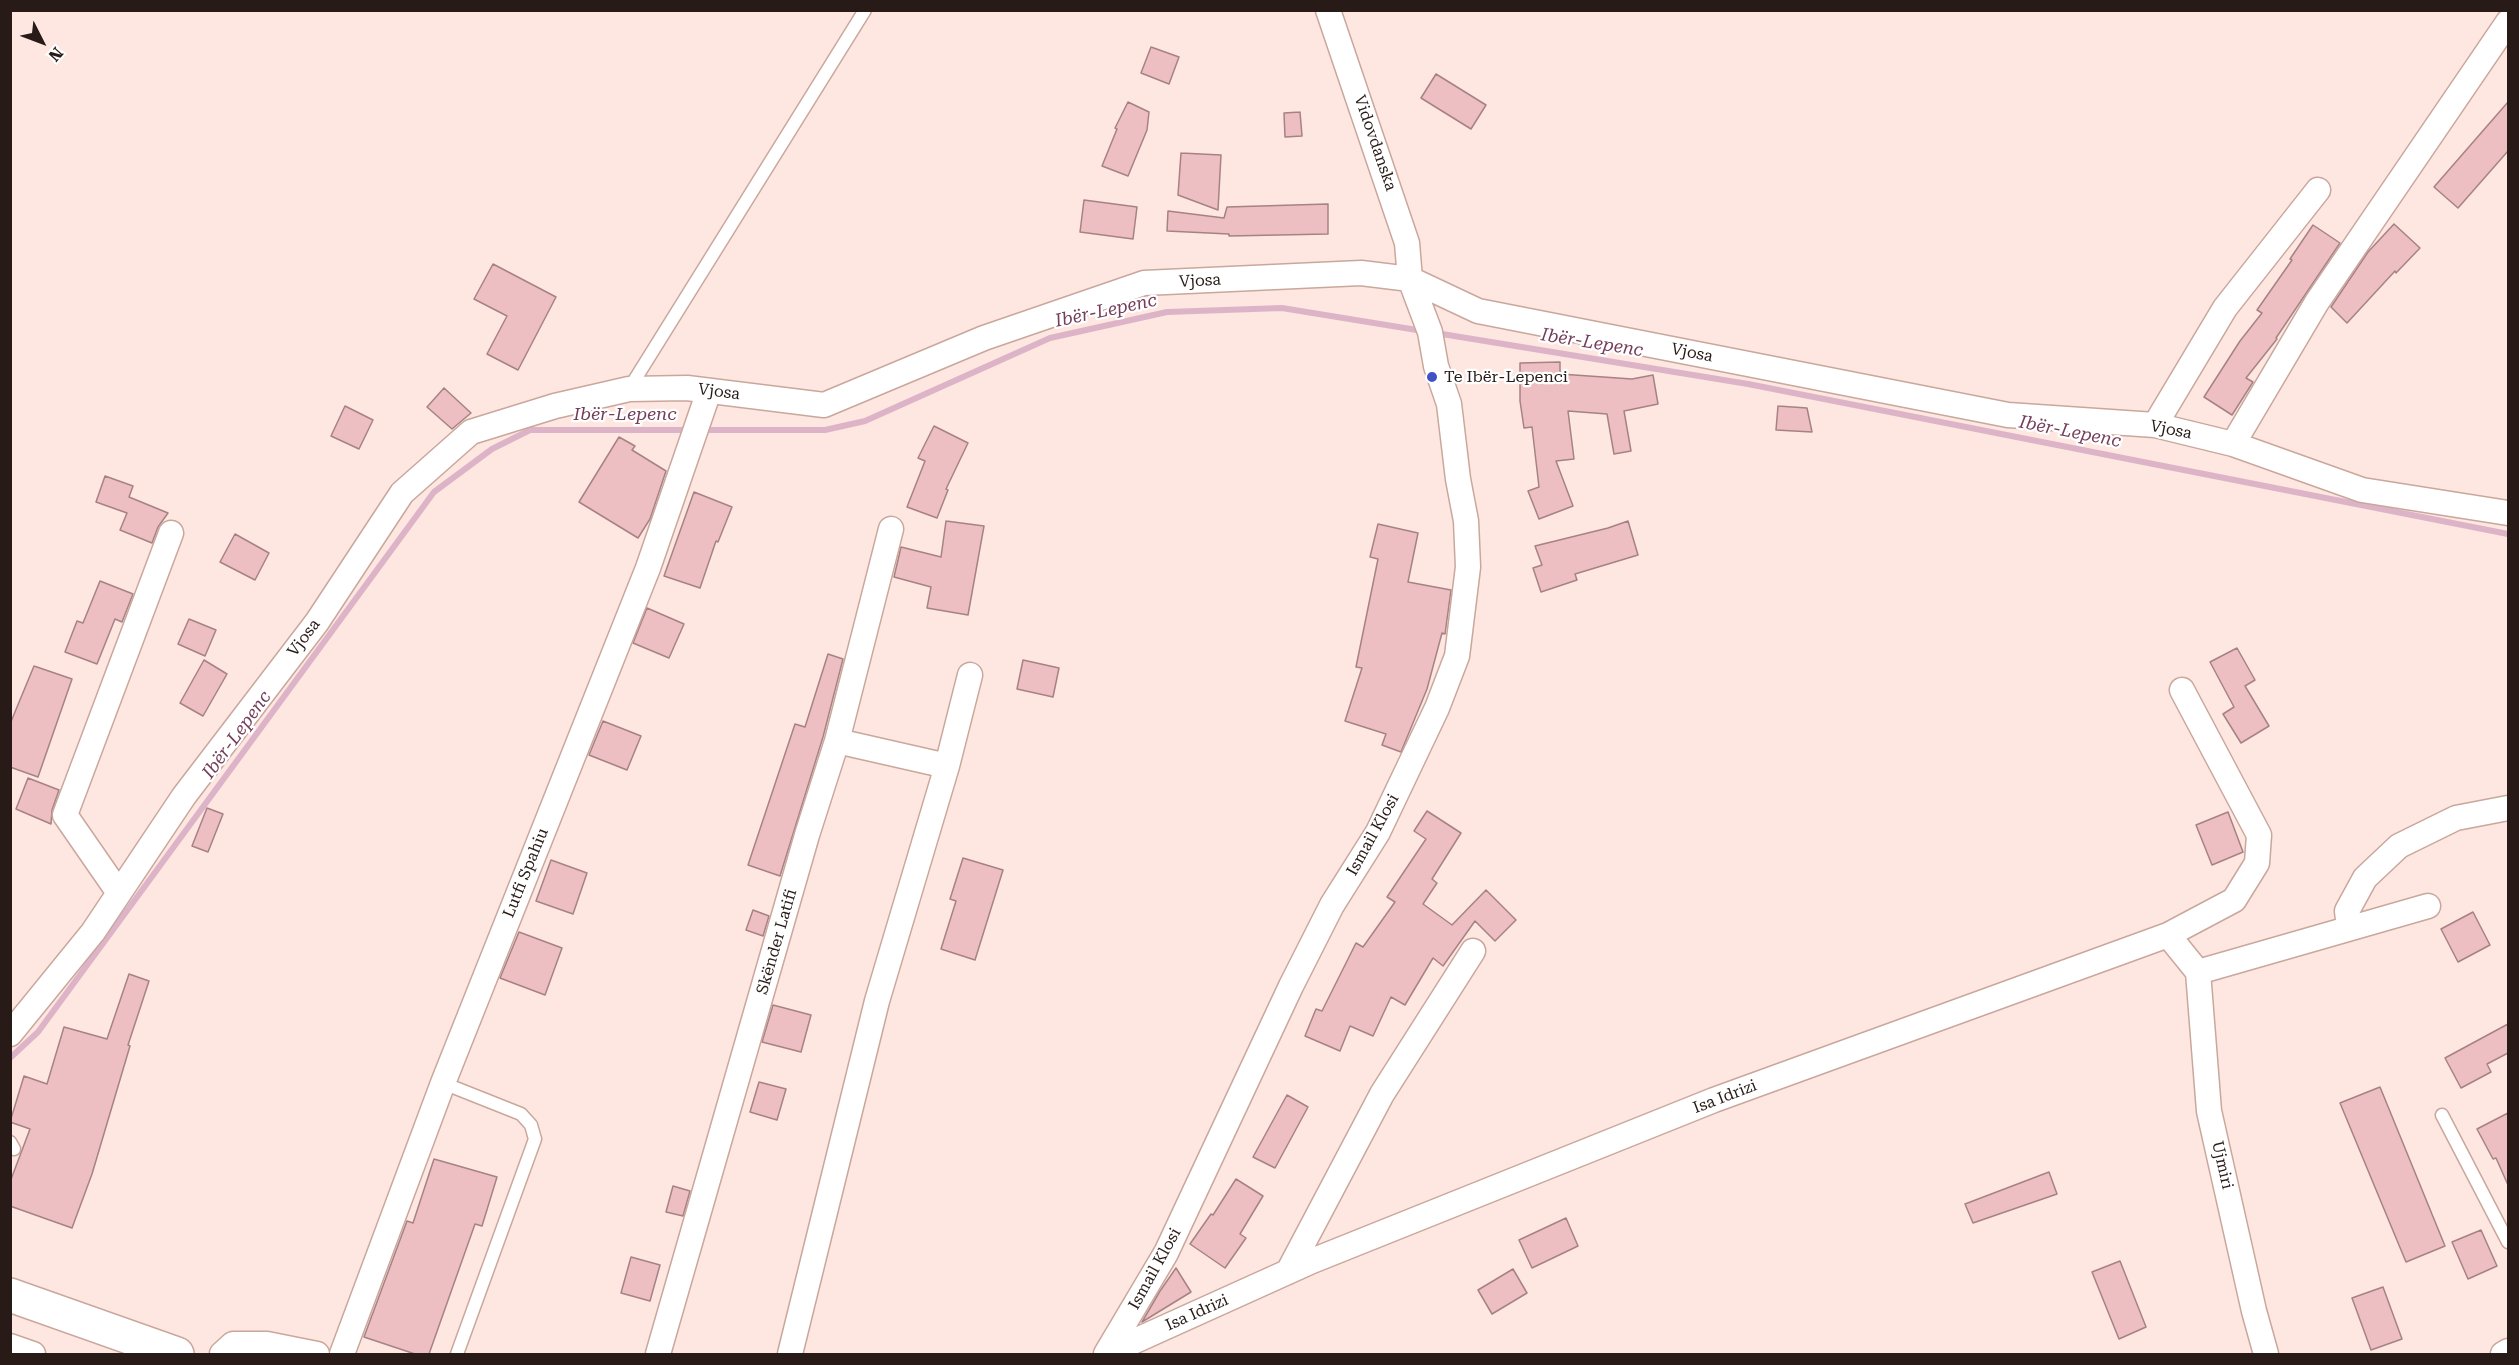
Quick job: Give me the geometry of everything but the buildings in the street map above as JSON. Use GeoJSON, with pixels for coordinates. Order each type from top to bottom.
{"type":"FeatureCollection","features":[{"type":"Feature","properties":{"kind":"main road"},"geometry":{"type":"LineString","coordinates":[[10,1295],[177,1354]]}},
{"type":"Feature","properties":{"kind":"street","name":"Vidovdanska"},"geometry":{"type":"LineString","coordinates":[[1328,10],[1404,231],[1410,279]]}},
{"type":"Feature","properties":{"kind":"street"},"geometry":{"type":"LineString","coordinates":[[2233,444],[2317,302],[2508,22]]}},
{"type":"Feature","properties":{"kind":"street"},"geometry":{"type":"LineString","coordinates":[[2155,425],[2225,308],[2318,190]]}},
{"type":"Feature","properties":{"kind":"street","name":"Vjosa"},"geometry":{"type":"LineString","coordinates":[[10,1034],[93,933],[184,796],[317,622],[402,493],[471,432],[555,406],[629,389],[687,388],[824,405],[984,338],[1144,284],[1361,273],[1410,279],[1478,310],[1997,413],[2155,425],[2233,444],[2362,490],[2508,513]]}},
{"type":"Feature","properties":{"kind":"street","name":"Ismail Klosi"},"geometry":{"type":"LineString","coordinates":[[1106,1354],[1166,1253],[1296,976],[1332,905],[1378,832],[1437,708],[1457,656],[1468,567],[1466,521],[1458,479],[1449,404],[1436,366],[1430,332],[1410,279]]}},
{"type":"Feature","properties":{"kind":"street","name":"Lutfi Spahiu"},"geometry":{"type":"LineString","coordinates":[[342,1354],[443,1083],[648,568],[709,391]]}},
{"type":"Feature","properties":{"kind":"street","name":"Skënder Latifi"},"geometry":{"type":"LineString","coordinates":[[658,1354],[807,835],[837,741],[891,529]]}},
{"type":"Feature","properties":{"kind":"street"},"geometry":{"type":"LineString","coordinates":[[119,893],[65,815],[171,533]]}},
{"type":"Feature","properties":{"kind":"street"},"geometry":{"type":"LineString","coordinates":[[790,1354],[877,1001],[947,766],[970,675]]}},
{"type":"Feature","properties":{"kind":"street"},"geometry":{"type":"LineString","coordinates":[[2182,690],[2259,835],[2257,863],[2234,900],[2168,934],[2198,972],[2428,906]]}},
{"type":"Feature","properties":{"kind":"street"},"geometry":{"type":"LineString","coordinates":[[837,741],[947,766]]}},
{"type":"Feature","properties":{"kind":"street"},"geometry":{"type":"LineString","coordinates":[[2349,928],[2347,911],[2365,878],[2399,846],[2456,818],[2508,808]]}},
{"type":"Feature","properties":{"kind":"street","name":"Isa Idrizi"},"geometry":{"type":"LineString","coordinates":[[1106,1354],[1288,1272],[1714,1100],[2168,934]]}},
{"type":"Feature","properties":{"kind":"street"},"geometry":{"type":"LineString","coordinates":[[1288,1272],[1382,1094],[1473,951]]}},
{"type":"Feature","properties":{"kind":"street","name":"Ujmiri"},"geometry":{"type":"LineString","coordinates":[[2198,972],[2209,1111],[2266,1354]]}},
{"type":"Feature","properties":{"kind":"street"},"geometry":{"type":"LineString","coordinates":[[222,1354],[233,1344],[267,1344],[317,1354]]}},
{"type":"Feature","properties":{"kind":"street"},"geometry":{"type":"LineString","coordinates":[[10,1346],[33,1354]]}},
{"type":"Feature","properties":{"kind":"street"},"geometry":{"type":"LineString","coordinates":[[2503,1354],[2508,1351]]}},
{"type":"Feature","properties":{"kind":"lane"},"geometry":{"type":"LineString","coordinates":[[629,389],[866,10]]}},
{"type":"Feature","properties":{"kind":"lane"},"geometry":{"type":"LineString","coordinates":[[443,1083],[521,1114],[531,1125],[535,1139],[456,1354]]}},
{"type":"Feature","properties":{"kind":"lane"},"geometry":{"type":"LineString","coordinates":[[2442,1115],[2508,1242]]}},
{"type":"Feature","properties":{"kind":"waterway","name":"Ibër-Lepenc"},"geometry":{"type":"LineString","coordinates":[[700,430],[825,430],[865,421],[1050,338],[1167,312],[1282,308],[1423,331]]}},
{"type":"Feature","properties":{"kind":"waterway","name":"Ibër-Lepenc"},"geometry":{"type":"LineString","coordinates":[[1436,333],[1748,384],[2508,534]]}},
{"type":"Feature","properties":{"kind":"waterway","name":"Ibër-Lepenc"},"geometry":{"type":"LineString","coordinates":[[10,1058],[38,1032],[434,492],[492,449],[530,430],[690,430]]}},
{"type":"Feature","properties":{"kind":"place","name":"Te Ibër-Lepenci"},"geometry":{"type":"Point","coordinates":[1432,377]}}]}
